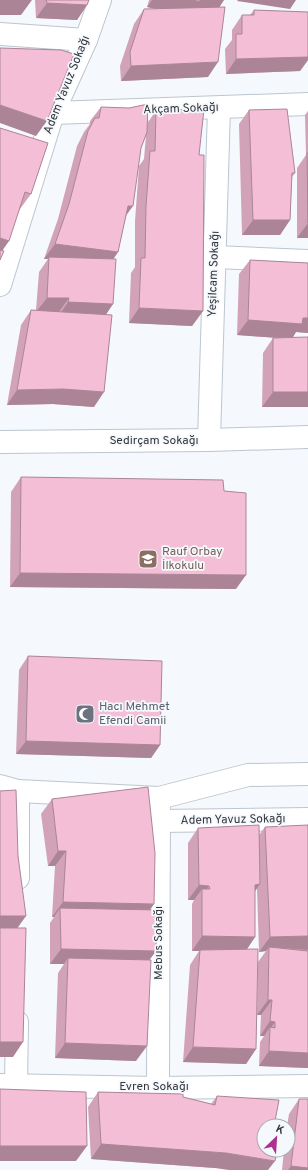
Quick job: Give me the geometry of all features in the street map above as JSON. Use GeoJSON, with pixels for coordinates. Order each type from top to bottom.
{"type":"FeatureCollection","features":[{"type":"Feature","properties":{"kind":"street","name":"Adem Yavuz Sokağı"},"geometry":{"type":"LineString","coordinates":[[0,285],[53,113],[86,40],[100,0]]}},
{"type":"Feature","properties":{"kind":"street"},"geometry":{"type":"LineString","coordinates":[[0,34],[86,40]]}},
{"type":"Feature","properties":{"kind":"street","name":"Akçam Sokağı"},"geometry":{"type":"LineString","coordinates":[[53,113],[308,104]]}},
{"type":"Feature","properties":{"kind":"street","name":"Yeşilcam Sokağı"},"geometry":{"type":"LineString","coordinates":[[210,440],[219,108]]}},
{"type":"Feature","properties":{"kind":"street"},"geometry":{"type":"LineString","coordinates":[[215,258],[308,261]]}},
{"type":"Feature","properties":{"kind":"street","name":"Sedirçam Sokağı"},"geometry":{"type":"LineString","coordinates":[[0,442],[210,440],[308,437]]}},
{"type":"Feature","properties":{"kind":"street"},"geometry":{"type":"LineString","coordinates":[[18,894],[9,788],[159,798],[248,775],[308,774]]}},
{"type":"Feature","properties":{"kind":"street","name":"Mebus Sokağı"},"geometry":{"type":"LineString","coordinates":[[158,1088],[159,798]]}},
{"type":"Feature","properties":{"kind":"street","name":"Adem Yavuz Sokağı"},"geometry":{"type":"LineString","coordinates":[[159,821],[308,819]]}},
{"type":"Feature","properties":{"kind":"street"},"geometry":{"type":"LineString","coordinates":[[8,1085],[17,1006]]}},
{"type":"Feature","properties":{"kind":"street","name":"Evren Sokağı"},"geometry":{"type":"LineString","coordinates":[[8,1085],[158,1088],[308,1086]]}},
{"type":"Feature","properties":{"kind":"building"},"geometry":{"type":"Polygon","coordinates":[[[46,0],[89,0],[87,5],[47,3],[46,0]]]}},
{"type":"Feature","properties":{"kind":"building"},"geometry":{"type":"Polygon","coordinates":[[[225,7],[218,62],[131,66],[130,52],[144,9],[225,7]]]}},
{"type":"Feature","properties":{"kind":"building"},"geometry":{"type":"Polygon","coordinates":[[[254,10],[308,12],[308,57],[236,59],[236,34],[242,34],[242,15],[254,15],[254,10]]]}},
{"type":"Feature","properties":{"kind":"building"},"geometry":{"type":"Polygon","coordinates":[[[0,48],[61,50],[74,54],[47,121],[0,105],[0,48]]]}},
{"type":"Feature","properties":{"kind":"building"},"geometry":{"type":"Polygon","coordinates":[[[148,104],[147,132],[141,148],[133,206],[128,206],[118,252],[55,244],[69,204],[88,131],[95,118],[99,118],[101,107],[129,108],[148,104]]]}},
{"type":"Feature","properties":{"kind":"building"},"geometry":{"type":"Polygon","coordinates":[[[204,109],[199,155],[204,155],[203,311],[139,308],[141,258],[145,258],[146,206],[150,151],[155,151],[156,110],[204,109]]]}},
{"type":"Feature","properties":{"kind":"building"},"geometry":{"type":"Polygon","coordinates":[[[287,109],[295,173],[292,173],[290,220],[253,220],[249,110],[287,109]]]}},
{"type":"Feature","properties":{"kind":"building"},"geometry":{"type":"Polygon","coordinates":[[[0,128],[48,143],[31,194],[25,192],[9,241],[0,238],[0,128]]]}},
{"type":"Feature","properties":{"kind":"building"},"geometry":{"type":"Polygon","coordinates":[[[307,153],[308,153],[308,223],[307,153]]]}},
{"type":"Feature","properties":{"kind":"building"},"geometry":{"type":"Polygon","coordinates":[[[0,250],[4,251],[0,260],[0,250]]]}},
{"type":"Feature","properties":{"kind":"building"},"geometry":{"type":"Polygon","coordinates":[[[49,257],[116,259],[113,304],[68,302],[69,298],[47,298],[49,257]]]}},
{"type":"Feature","properties":{"kind":"building"},"geometry":{"type":"Polygon","coordinates":[[[250,260],[308,263],[308,318],[303,318],[302,324],[248,320],[250,260]]]}},
{"type":"Feature","properties":{"kind":"building"},"geometry":{"type":"Polygon","coordinates":[[[31,310],[112,315],[104,392],[63,389],[17,390],[31,310]]]}},
{"type":"Feature","properties":{"kind":"building"},"geometry":{"type":"Polygon","coordinates":[[[308,337],[308,392],[273,392],[273,338],[308,337]]]}},
{"type":"Feature","properties":{"kind":"building"},"geometry":{"type":"Polygon","coordinates":[[[21,477],[223,480],[224,491],[246,493],[246,575],[20,573],[21,477]]]}},
{"type":"Feature","properties":{"kind":"building","name":"Hacı Mehmet Efendi Camii"},"geometry":{"type":"Polygon","coordinates":[[[28,656],[162,661],[160,745],[26,741],[28,656]]]}},
{"type":"Feature","properties":{"kind":"building"},"geometry":{"type":"Polygon","coordinates":[[[148,787],[155,853],[154,904],[63,902],[66,851],[58,851],[52,799],[148,787]]]}},
{"type":"Feature","properties":{"kind":"building"},"geometry":{"type":"Polygon","coordinates":[[[16,790],[18,856],[26,916],[0,916],[0,791],[16,790]]]}},
{"type":"Feature","properties":{"kind":"building"},"geometry":{"type":"Polygon","coordinates":[[[259,825],[260,884],[255,885],[255,937],[202,936],[202,889],[210,889],[209,886],[199,885],[198,828],[259,825]]]}},
{"type":"Feature","properties":{"kind":"building"},"geometry":{"type":"Polygon","coordinates":[[[308,825],[308,936],[270,937],[265,827],[308,825]]]}},
{"type":"Feature","properties":{"kind":"building"},"geometry":{"type":"Polygon","coordinates":[[[60,908],[157,910],[156,951],[61,949],[60,908]]]}},
{"type":"Feature","properties":{"kind":"building"},"geometry":{"type":"Polygon","coordinates":[[[0,928],[26,928],[23,1042],[0,1042],[0,928]]]}},
{"type":"Feature","properties":{"kind":"building"},"geometry":{"type":"Polygon","coordinates":[[[269,947],[308,951],[308,1053],[269,1051],[270,1027],[275,1028],[275,1022],[270,1021],[272,1000],[268,1000],[269,947]]]}},
{"type":"Feature","properties":{"kind":"building"},"geometry":{"type":"Polygon","coordinates":[[[258,949],[256,1049],[193,1047],[200,950],[258,949]]]}},
{"type":"Feature","properties":{"kind":"building"},"geometry":{"type":"Polygon","coordinates":[[[68,958],[151,960],[147,1046],[65,1043],[68,958]]]}},
{"type":"Feature","properties":{"kind":"building"},"geometry":{"type":"Polygon","coordinates":[[[0,1089],[86,1092],[87,1146],[0,1146],[0,1089]]]}},
{"type":"Feature","properties":{"kind":"building"},"geometry":{"type":"Polygon","coordinates":[[[98,1092],[183,1094],[183,1097],[215,1105],[217,1096],[279,1100],[276,1118],[256,1118],[256,1158],[226,1153],[101,1144],[98,1092]]]}},
{"type":"Feature","properties":{"kind":"building"},"geometry":{"type":"Polygon","coordinates":[[[299,1099],[308,1099],[308,1168],[291,1166],[292,1158],[296,1158],[296,1124],[299,1099]]]}},
{"type":"Feature","properties":{"kind":"building"},"geometry":{"type":"Polygon","coordinates":[[[257,1158],[276,1158],[275,1161],[257,1158]]]}},
{"type":"Feature","properties":{"kind":"place","name":"Rauf Orbay İlkokulu"},"geometry":{"type":"Point","coordinates":[148,559]}},
{"type":"Feature","properties":{"kind":"place","name":"Hacı Mehmet Efendi Camii"},"geometry":{"type":"Point","coordinates":[85,714]}}]}
